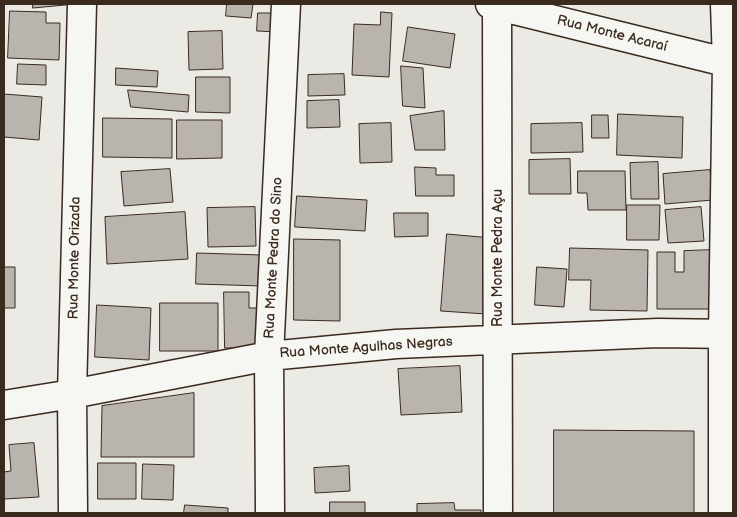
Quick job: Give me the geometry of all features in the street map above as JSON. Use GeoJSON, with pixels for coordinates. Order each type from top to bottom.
{"type":"FeatureCollection","features":[{"type":"Feature","properties":{"kind":"street","name":"Rua Monte Orizada"},"geometry":{"type":"LineString","coordinates":[[73,513],[72,394],[82,4]]}},
{"type":"Feature","properties":{"kind":"street","name":"Rua Monte Pedra do Sino"},"geometry":{"type":"LineString","coordinates":[[270,513],[268,356],[286,4]]}},
{"type":"Feature","properties":{"kind":"street","name":"Rua Monte Acaraí"},"geometry":{"type":"LineString","coordinates":[[494,4],[730,63]]}},
{"type":"Feature","properties":{"kind":"street","name":"Rua Monte Pedra Açu"},"geometry":{"type":"LineString","coordinates":[[494,4],[498,513]]}},
{"type":"Feature","properties":{"kind":"street"},"geometry":{"type":"LineString","coordinates":[[723,513],[728,334],[730,63],[725,4]]}},
{"type":"Feature","properties":{"kind":"street","name":"Rua Monte Agulhas Negras"},"geometry":{"type":"LineString","coordinates":[[4,404],[72,394],[268,356],[396,344],[498,339],[658,333],[728,334]]}},
{"type":"Feature","properties":{"kind":"building"},"geometry":{"type":"Polygon","coordinates":[[[33,4],[76,4],[33,8],[33,4]]]}},
{"type":"Feature","properties":{"kind":"building"},"geometry":{"type":"Polygon","coordinates":[[[227,4],[253,4],[251,18],[226,16],[227,4]]]}},
{"type":"Feature","properties":{"kind":"building"},"geometry":{"type":"Polygon","coordinates":[[[10,11],[46,12],[46,23],[60,23],[59,60],[8,58],[10,11]]]}},
{"type":"Feature","properties":{"kind":"building"},"geometry":{"type":"Polygon","coordinates":[[[381,12],[392,13],[389,77],[352,75],[354,24],[380,25],[381,12]]]}},
{"type":"Feature","properties":{"kind":"building"},"geometry":{"type":"Polygon","coordinates":[[[258,13],[279,13],[279,32],[257,31],[258,13]]]}},
{"type":"Feature","properties":{"kind":"building"},"geometry":{"type":"Polygon","coordinates":[[[408,27],[455,34],[450,68],[403,61],[408,27]]]}},
{"type":"Feature","properties":{"kind":"building"},"geometry":{"type":"Polygon","coordinates":[[[222,31],[223,69],[189,70],[188,32],[222,31]]]}},
{"type":"Feature","properties":{"kind":"building"},"geometry":{"type":"Polygon","coordinates":[[[18,64],[46,65],[46,85],[17,84],[18,64]]]}},
{"type":"Feature","properties":{"kind":"building"},"geometry":{"type":"Polygon","coordinates":[[[401,66],[423,68],[425,108],[403,106],[401,66]]]}},
{"type":"Feature","properties":{"kind":"building"},"geometry":{"type":"Polygon","coordinates":[[[116,68],[158,71],[157,87],[116,85],[116,68]]]}},
{"type":"Feature","properties":{"kind":"building"},"geometry":{"type":"Polygon","coordinates":[[[344,74],[345,95],[308,96],[308,75],[344,74]]]}},
{"type":"Feature","properties":{"kind":"building"},"geometry":{"type":"Polygon","coordinates":[[[196,77],[230,77],[230,113],[196,112],[196,77]]]}},
{"type":"Feature","properties":{"kind":"building"},"geometry":{"type":"Polygon","coordinates":[[[128,90],[189,95],[188,112],[131,107],[128,90]]]}},
{"type":"Feature","properties":{"kind":"building"},"geometry":{"type":"Polygon","coordinates":[[[4,94],[42,97],[39,140],[4,137],[4,94]]]}},
{"type":"Feature","properties":{"kind":"building"},"geometry":{"type":"Polygon","coordinates":[[[339,100],[340,127],[307,128],[307,101],[339,100]]]}},
{"type":"Feature","properties":{"kind":"building"},"geometry":{"type":"Polygon","coordinates":[[[444,111],[445,150],[415,150],[410,116],[444,111]]]}},
{"type":"Feature","properties":{"kind":"building"},"geometry":{"type":"Polygon","coordinates":[[[618,114],[683,117],[682,158],[617,155],[618,114]]]}},
{"type":"Feature","properties":{"kind":"building"},"geometry":{"type":"Polygon","coordinates":[[[592,115],[608,115],[609,138],[592,138],[592,115]]]}},
{"type":"Feature","properties":{"kind":"building"},"geometry":{"type":"Polygon","coordinates":[[[103,118],[172,119],[172,158],[103,157],[103,118]]]}},
{"type":"Feature","properties":{"kind":"building"},"geometry":{"type":"Polygon","coordinates":[[[177,120],[222,120],[222,158],[177,159],[177,120]]]}},
{"type":"Feature","properties":{"kind":"building"},"geometry":{"type":"Polygon","coordinates":[[[391,123],[392,162],[360,163],[359,124],[391,123]]]}},
{"type":"Feature","properties":{"kind":"building"},"geometry":{"type":"Polygon","coordinates":[[[582,123],[583,152],[531,153],[531,124],[582,123]]]}},
{"type":"Feature","properties":{"kind":"building"},"geometry":{"type":"Polygon","coordinates":[[[570,159],[571,194],[529,194],[529,160],[570,159]]]}},
{"type":"Feature","properties":{"kind":"building"},"geometry":{"type":"Polygon","coordinates":[[[658,162],[659,199],[631,199],[630,163],[658,162]]]}},
{"type":"Feature","properties":{"kind":"building"},"geometry":{"type":"Polygon","coordinates":[[[415,167],[436,168],[436,175],[454,175],[454,196],[416,196],[415,167]]]}},
{"type":"Feature","properties":{"kind":"building"},"geometry":{"type":"Polygon","coordinates":[[[170,169],[173,202],[124,206],[121,172],[170,169]]]}},
{"type":"Feature","properties":{"kind":"building"},"geometry":{"type":"Polygon","coordinates":[[[710,170],[713,200],[665,204],[663,174],[710,170]]]}},
{"type":"Feature","properties":{"kind":"building"},"geometry":{"type":"Polygon","coordinates":[[[578,171],[625,171],[626,210],[588,210],[587,193],[578,193],[578,171]]]}},
{"type":"Feature","properties":{"kind":"building"},"geometry":{"type":"Polygon","coordinates":[[[297,196],[367,200],[365,231],[295,227],[297,196]]]}},
{"type":"Feature","properties":{"kind":"building"},"geometry":{"type":"Polygon","coordinates":[[[627,205],[660,205],[659,240],[627,240],[627,205]]]}},
{"type":"Feature","properties":{"kind":"building"},"geometry":{"type":"Polygon","coordinates":[[[255,207],[256,246],[208,247],[207,208],[255,207]]]}},
{"type":"Feature","properties":{"kind":"building"},"geometry":{"type":"Polygon","coordinates":[[[701,207],[704,241],[668,243],[665,210],[701,207]]]}},
{"type":"Feature","properties":{"kind":"building"},"geometry":{"type":"Polygon","coordinates":[[[185,212],[188,259],[107,264],[105,217],[185,212]]]}},
{"type":"Feature","properties":{"kind":"building"},"geometry":{"type":"Polygon","coordinates":[[[394,213],[428,213],[428,236],[395,237],[394,213]]]}},
{"type":"Feature","properties":{"kind":"building"},"geometry":{"type":"Polygon","coordinates":[[[447,234],[492,238],[486,314],[441,311],[447,234]]]}},
{"type":"Feature","properties":{"kind":"building"},"geometry":{"type":"Polygon","coordinates":[[[294,239],[340,240],[340,321],[294,320],[294,239]]]}},
{"type":"Feature","properties":{"kind":"building"},"geometry":{"type":"Polygon","coordinates":[[[570,248],[648,250],[647,311],[590,310],[591,280],[569,280],[570,248]]]}},
{"type":"Feature","properties":{"kind":"building"},"geometry":{"type":"Polygon","coordinates":[[[714,250],[715,309],[657,309],[657,252],[675,252],[675,272],[684,272],[684,251],[714,250]]]}},
{"type":"Feature","properties":{"kind":"building"},"geometry":{"type":"Polygon","coordinates":[[[197,253],[262,255],[262,286],[196,284],[197,253]]]}},
{"type":"Feature","properties":{"kind":"building"},"geometry":{"type":"Polygon","coordinates":[[[4,267],[15,267],[15,308],[4,308],[4,267]]]}},
{"type":"Feature","properties":{"kind":"building"},"geometry":{"type":"Polygon","coordinates":[[[537,267],[567,269],[564,307],[535,305],[537,267]]]}},
{"type":"Feature","properties":{"kind":"building"},"geometry":{"type":"Polygon","coordinates":[[[224,292],[249,292],[249,308],[262,308],[262,348],[225,348],[224,292]]]}},
{"type":"Feature","properties":{"kind":"building"},"geometry":{"type":"Polygon","coordinates":[[[160,303],[218,303],[218,351],[160,351],[160,303]]]}},
{"type":"Feature","properties":{"kind":"building"},"geometry":{"type":"Polygon","coordinates":[[[97,305],[151,308],[149,360],[95,357],[97,305]]]}},
{"type":"Feature","properties":{"kind":"building"},"geometry":{"type":"Polygon","coordinates":[[[460,366],[462,412],[401,415],[398,369],[460,366]]]}},
{"type":"Feature","properties":{"kind":"building"},"geometry":{"type":"Polygon","coordinates":[[[194,393],[194,457],[101,457],[102,406],[194,393]]]}},
{"type":"Feature","properties":{"kind":"building"},"geometry":{"type":"Polygon","coordinates":[[[554,430],[694,431],[694,513],[554,513],[554,430]]]}},
{"type":"Feature","properties":{"kind":"building"},"geometry":{"type":"Polygon","coordinates":[[[34,443],[39,497],[4,499],[4,472],[11,471],[9,445],[34,443]]]}},
{"type":"Feature","properties":{"kind":"building"},"geometry":{"type":"Polygon","coordinates":[[[98,463],[136,463],[136,499],[98,499],[98,463]]]}},
{"type":"Feature","properties":{"kind":"building"},"geometry":{"type":"Polygon","coordinates":[[[143,464],[174,465],[173,500],[142,499],[143,464]]]}},
{"type":"Feature","properties":{"kind":"building"},"geometry":{"type":"Polygon","coordinates":[[[349,466],[350,491],[315,493],[314,468],[349,466]]]}},
{"type":"Feature","properties":{"kind":"building"},"geometry":{"type":"Polygon","coordinates":[[[330,502],[365,502],[365,513],[330,513],[330,502]]]}},
{"type":"Feature","properties":{"kind":"building"},"geometry":{"type":"Polygon","coordinates":[[[454,503],[455,510],[481,510],[481,513],[417,513],[417,504],[454,503]]]}},
{"type":"Feature","properties":{"kind":"building"},"geometry":{"type":"Polygon","coordinates":[[[185,505],[228,508],[228,513],[184,513],[185,505]]]}}]}
